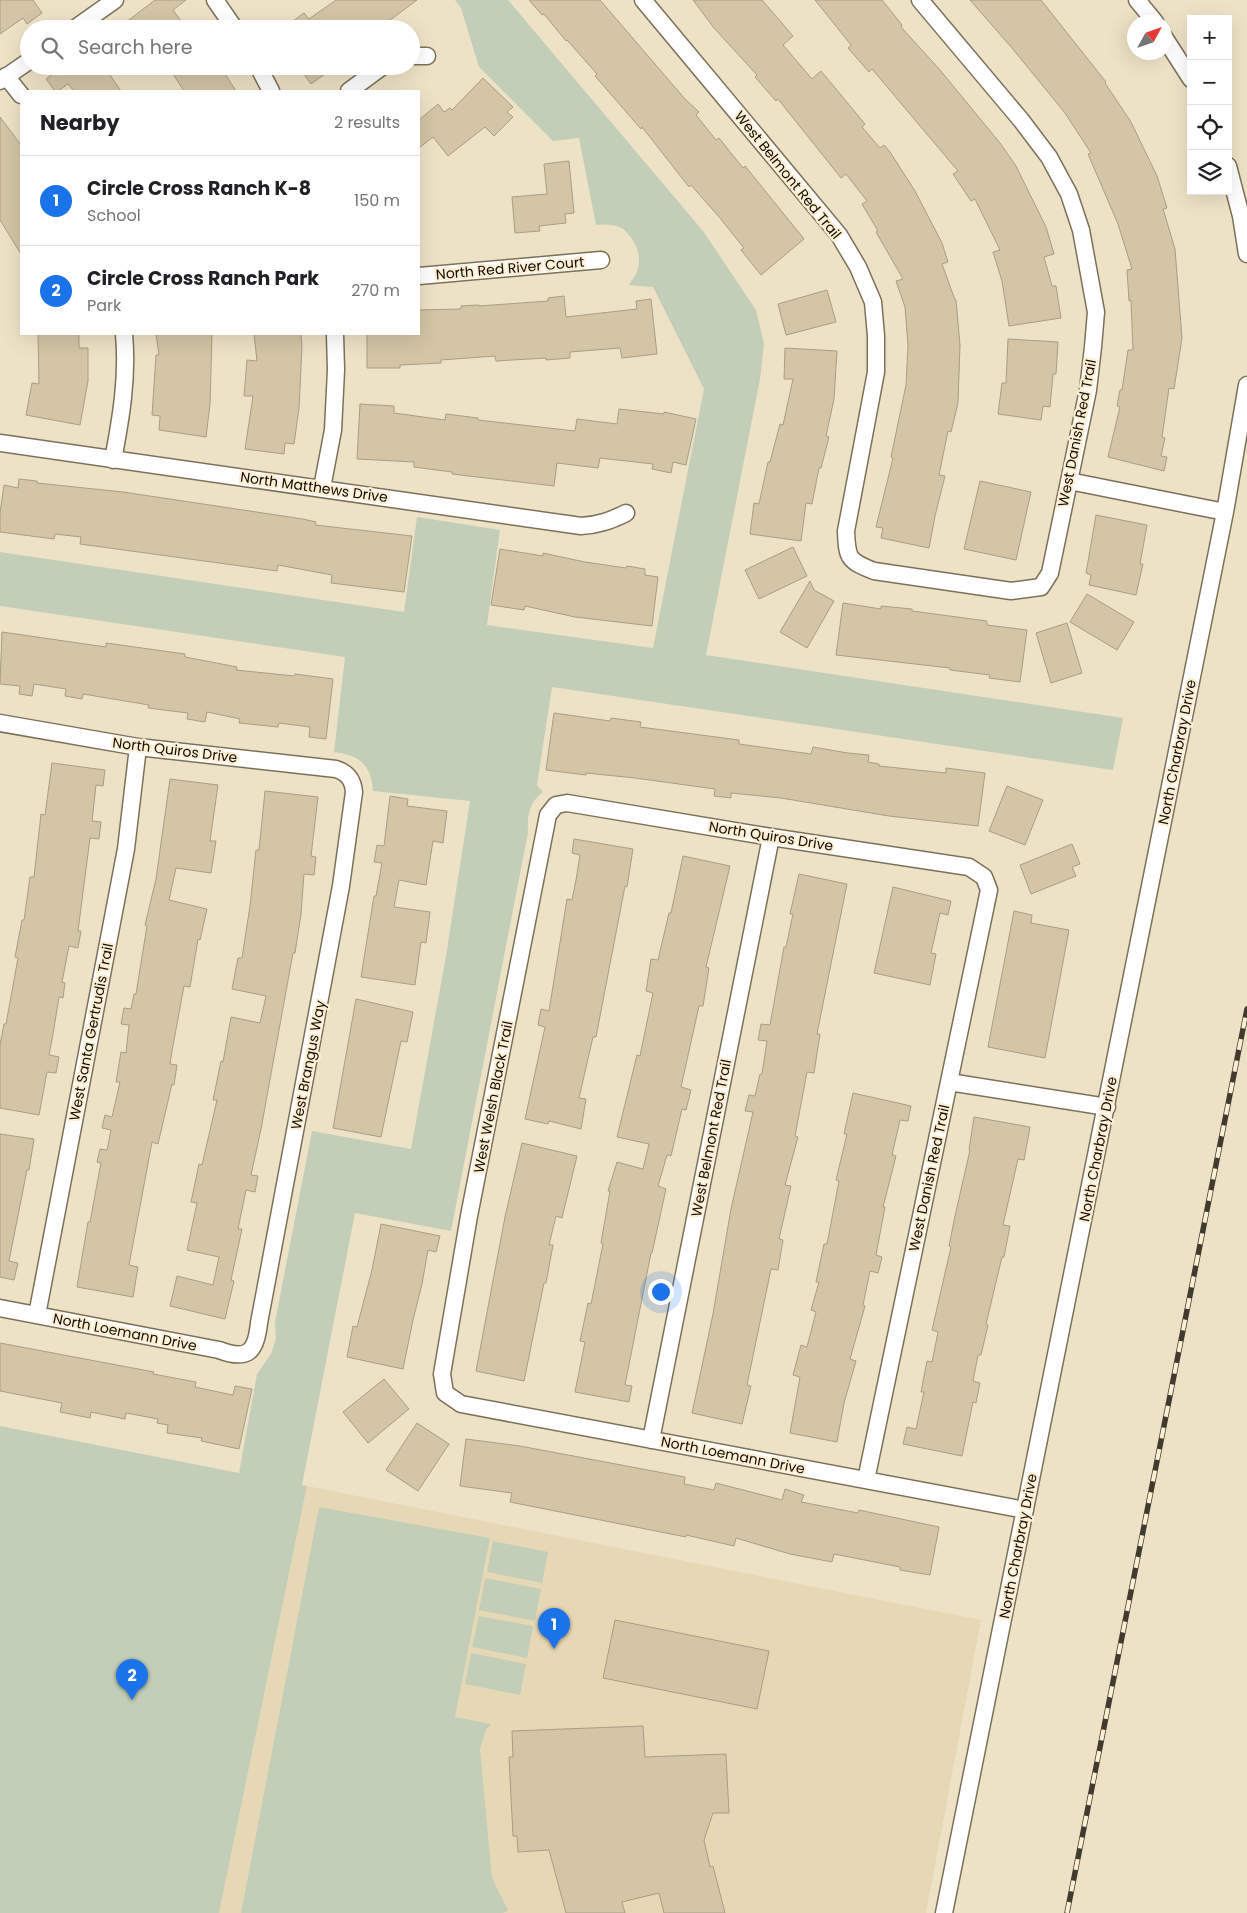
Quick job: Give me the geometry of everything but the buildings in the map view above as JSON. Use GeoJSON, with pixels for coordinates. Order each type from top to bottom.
{"type":"FeatureCollection","features":[{"type":"Feature","properties":{"kind":"street"},"geometry":{"type":"LineString","coordinates":[[87,20],[115,0]]}},
{"type":"Feature","properties":{"kind":"street"},"geometry":{"type":"LineString","coordinates":[[215,0],[229,20]]}},
{"type":"Feature","properties":{"kind":"street","name":"West Belmont Red Trail"},"geometry":{"type":"LineString","coordinates":[[643,0],[839,235],[858,267],[873,302],[876,336],[876,372],[846,531],[847,553],[857,564],[874,571],[1011,591],[1041,587]]}},
{"type":"Feature","properties":{"kind":"street","name":"West Danish Red Trail"},"geometry":{"type":"LineString","coordinates":[[920,0],[1021,120],[1049,157],[1069,194],[1081,230],[1096,312],[1088,390],[1050,573],[1041,587]]}},
{"type":"Feature","properties":{"kind":"street"},"geometry":{"type":"LineString","coordinates":[[1138,0],[1149,15]]}},
{"type":"Feature","properties":{"kind":"street"},"geometry":{"type":"LineString","coordinates":[[1172,49],[1187,73]]}},
{"type":"Feature","properties":{"kind":"street"},"geometry":{"type":"LineString","coordinates":[[20,67],[3,79],[20,94]]}},
{"type":"Feature","properties":{"kind":"street"},"geometry":{"type":"LineString","coordinates":[[263,75],[271,90]]}},
{"type":"Feature","properties":{"kind":"street"},"geometry":{"type":"LineString","coordinates":[[349,90],[370,75]]}},
{"type":"Feature","properties":{"kind":"street"},"geometry":{"type":"LineString","coordinates":[[1232,181],[1241,216],[1247,254]]}},
{"type":"Feature","properties":{"kind":"street","name":"North Red River Court"},"geometry":{"type":"LineString","coordinates":[[420,276],[601,260]]}},
{"type":"Feature","properties":{"kind":"street"},"geometry":{"type":"LineString","coordinates":[[113,460],[124,401],[126,353],[124,335]]}},
{"type":"Feature","properties":{"kind":"street"},"geometry":{"type":"LineString","coordinates":[[322,488],[333,430],[336,370],[335,335]]}},
{"type":"Feature","properties":{"kind":"street","name":"North Charbray Drive"},"geometry":{"type":"LineString","coordinates":[[944,1913],[1225,512],[1247,385]]}},
{"type":"Feature","properties":{"kind":"street","name":"North Matthews Drive"},"geometry":{"type":"LineString","coordinates":[[0,443],[581,526],[597,525],[611,521],[626,513]]}},
{"type":"Feature","properties":{"kind":"street"},"geometry":{"type":"LineString","coordinates":[[1069,481],[1225,512]]}},
{"type":"Feature","properties":{"kind":"street","name":"North Quiros Drive"},"geometry":{"type":"LineString","coordinates":[[0,723],[138,747],[336,769],[343,771],[349,776]]}},
{"type":"Feature","properties":{"kind":"street","name":"West Santa Gertrudis Trail"},"geometry":{"type":"LineString","coordinates":[[37,1315],[126,849],[138,747]]}},
{"type":"Feature","properties":{"kind":"street","name":"West Brangus Way"},"geometry":{"type":"LineString","coordinates":[[248,1351],[254,1346],[258,1338],[259,1323],[341,886],[354,792],[353,783],[349,776]]}},
{"type":"Feature","properties":{"kind":"street","name":"North Quiros Drive"},"geometry":{"type":"LineString","coordinates":[[556,805],[567,803],[968,867],[984,877]]}},
{"type":"Feature","properties":{"kind":"street","name":"West Welsh Black Trail"},"geometry":{"type":"LineString","coordinates":[[445,1393],[442,1374],[469,1216],[548,815],[556,805]]}},
{"type":"Feature","properties":{"kind":"street","name":"West Belmont Red Trail"},"geometry":{"type":"LineString","coordinates":[[651,1440],[771,837]]}},
{"type":"Feature","properties":{"kind":"street","name":"West Danish Red Trail"},"geometry":{"type":"LineString","coordinates":[[866,1480],[989,890],[984,877]]}},
{"type":"Feature","properties":{"kind":"street"},"geometry":{"type":"LineString","coordinates":[[949,1082],[1107,1107]]}},
{"type":"Feature","properties":{"kind":"street","name":"North Loemann Drive"},"geometry":{"type":"LineString","coordinates":[[0,1308],[219,1350],[234,1356],[242,1355],[248,1351]]}},
{"type":"Feature","properties":{"kind":"street","name":"North Loemann Drive"},"geometry":{"type":"LineString","coordinates":[[445,1393],[461,1404],[1025,1510]]}},
{"type":"Feature","properties":{"kind":"shaded area"},"geometry":{"type":"Polygon","coordinates":[[[307,1486],[981,1620],[926,1913],[219,1913],[307,1486]]]}},
{"type":"Feature","properties":{"kind":"green space"},"geometry":{"type":"Polygon","coordinates":[[[455,0],[508,0],[703,231],[756,310],[764,344],[760,379],[706,655],[1123,718],[1113,770],[552,687],[537,785],[543,792],[535,800],[530,810],[528,832],[451,1231],[355,1213],[302,1485],[307,1486],[219,1913],[0,1913],[0,1426],[239,1473],[257,1374],[271,1354],[276,1339],[275,1322],[312,1131],[411,1149],[446,956],[470,801],[373,791],[370,774],[362,762],[343,753],[334,752],[345,657],[0,606],[0,552],[404,612],[417,517],[500,530],[487,625],[653,648],[704,389],[653,287],[629,285],[637,272],[639,263],[638,252],[634,242],[620,227],[603,224],[596,225],[579,138],[553,141],[479,67],[461,8],[455,0]]]}},
{"type":"Feature","properties":{"kind":"green space"},"geometry":{"type":"Polygon","coordinates":[[[319,1507],[490,1538],[455,1717],[491,1724],[486,1730],[480,1749],[492,1878],[508,1910],[503,1913],[241,1913],[319,1507]]]}},
{"type":"Feature","properties":{"kind":"green space"},"geometry":{"type":"Polygon","coordinates":[[[493,1541],[548,1552],[542,1583],[487,1572],[493,1541]]]}},
{"type":"Feature","properties":{"kind":"green space"},"geometry":{"type":"Polygon","coordinates":[[[485,1578],[541,1589],[535,1621],[479,1610],[485,1578]]]}},
{"type":"Feature","properties":{"kind":"green space"},"geometry":{"type":"Polygon","coordinates":[[[479,1616],[533,1626],[527,1658],[472,1647],[479,1616]]]}},
{"type":"Feature","properties":{"kind":"green space"},"geometry":{"type":"Polygon","coordinates":[[[471,1653],[526,1664],[520,1695],[465,1684],[471,1653]]]}},
{"type":"Feature","properties":{"kind":"railway"},"geometry":{"type":"LineString","coordinates":[[1067,1913],[1247,1009]]}},
{"type":"Feature","properties":{"kind":"place","name":"Circle Cross Ranch K-8"},"geometry":{"type":"Point","coordinates":[554,1649]}},
{"type":"Feature","properties":{"kind":"place","name":"Circle Cross Ranch Park"},"geometry":{"type":"Point","coordinates":[132,1700]}}]}
